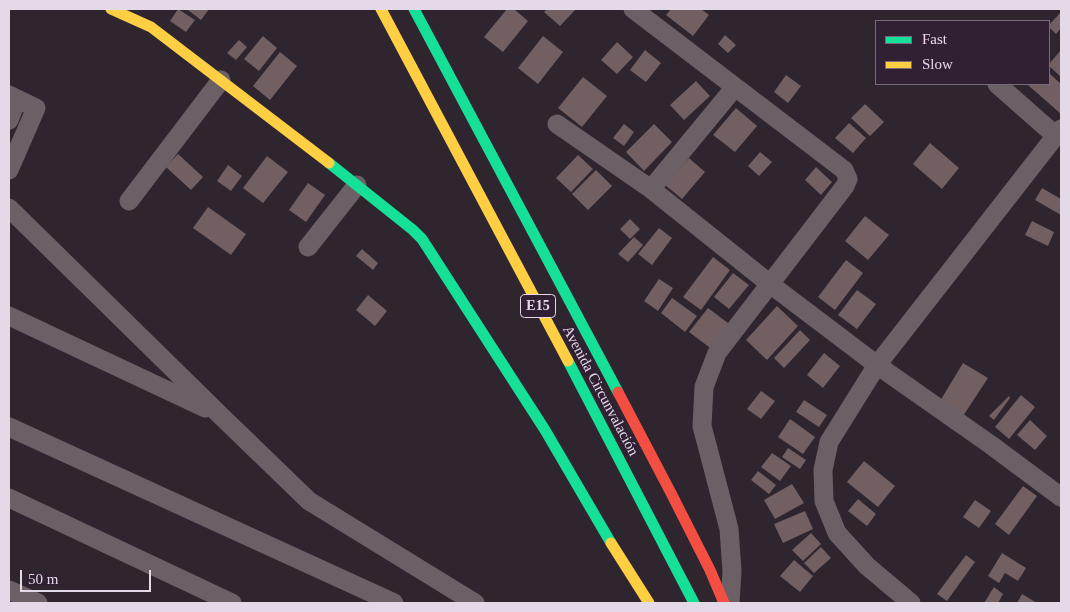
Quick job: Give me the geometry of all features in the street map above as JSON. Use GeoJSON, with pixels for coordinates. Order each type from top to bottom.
{"type":"FeatureCollection","features":[{"type":"Feature","properties":{"kind":"main road"},"geometry":{"type":"LineString","coordinates":[[111,9],[151,26],[357,185],[422,239],[550,438],[623,563],[649,603]]}},
{"type":"Feature","properties":{"kind":"main road","name":"Avenida Circunvalación"},"geometry":{"type":"LineString","coordinates":[[381,9],[694,603]]}},
{"type":"Feature","properties":{"kind":"main road","name":"Avenida Circunvalación"},"geometry":{"type":"LineString","coordinates":[[414,9],[670,493],[710,570],[724,603]]}},
{"type":"Feature","properties":{"kind":"street"},"geometry":{"type":"LineString","coordinates":[[633,9],[844,170],[848,179],[845,186],[717,353],[704,387],[702,426],[729,529],[732,571],[730,603]]}},
{"type":"Feature","properties":{"kind":"street"},"geometry":{"type":"LineString","coordinates":[[129,200],[221,80]]}},
{"type":"Feature","properties":{"kind":"street"},"geometry":{"type":"LineString","coordinates":[[912,603],[867,566],[837,533],[824,501],[823,470],[829,442],[877,365],[1058,132],[998,85]]}},
{"type":"Feature","properties":{"kind":"street"},"geometry":{"type":"LineString","coordinates":[[652,189],[735,87]]}},
{"type":"Feature","properties":{"kind":"street"},"geometry":{"type":"LineString","coordinates":[[9,120],[13,97],[36,108],[9,170]]}},
{"type":"Feature","properties":{"kind":"street"},"geometry":{"type":"LineString","coordinates":[[557,124],[652,189],[770,284],[877,365],[1061,497]]}},
{"type":"Feature","properties":{"kind":"street"},"geometry":{"type":"LineString","coordinates":[[308,248],[357,185]]}},
{"type":"Feature","properties":{"kind":"street"},"geometry":{"type":"LineString","coordinates":[[9,208],[309,501],[475,603]]}},
{"type":"Feature","properties":{"kind":"street"},"geometry":{"type":"LineString","coordinates":[[9,316],[219,414]]}},
{"type":"Feature","properties":{"kind":"street"},"geometry":{"type":"LineString","coordinates":[[9,427],[394,603]]}},
{"type":"Feature","properties":{"kind":"street"},"geometry":{"type":"LineString","coordinates":[[9,498],[232,603]]}},
{"type":"Feature","properties":{"kind":"street"},"geometry":{"type":"LineString","coordinates":[[9,590],[38,603]]}},
{"type":"Feature","properties":{"kind":"building"},"geometry":{"type":"Polygon","coordinates":[[[178,9],[195,20],[186,32],[170,21],[178,9]]]}},
{"type":"Feature","properties":{"kind":"building"},"geometry":{"type":"Polygon","coordinates":[[[189,9],[209,9],[201,20],[189,9]]]}},
{"type":"Feature","properties":{"kind":"building"},"geometry":{"type":"Polygon","coordinates":[[[507,9],[514,9],[528,21],[503,52],[484,37],[507,9]]]}},
{"type":"Feature","properties":{"kind":"building"},"geometry":{"type":"Polygon","coordinates":[[[547,9],[576,9],[560,26],[544,12],[547,9]]]}},
{"type":"Feature","properties":{"kind":"building"},"geometry":{"type":"Polygon","coordinates":[[[671,9],[701,9],[709,15],[693,36],[666,15],[671,9]]]}},
{"type":"Feature","properties":{"kind":"building"},"geometry":{"type":"Polygon","coordinates":[[[1061,14],[1061,28],[1056,34],[1050,28],[1050,24],[1061,14]]]}},
{"type":"Feature","properties":{"kind":"building"},"geometry":{"type":"Polygon","coordinates":[[[725,35],[736,45],[728,53],[718,44],[725,35]]]}},
{"type":"Feature","properties":{"kind":"building"},"geometry":{"type":"Polygon","coordinates":[[[263,36],[277,48],[259,71],[244,59],[263,36]]]}},
{"type":"Feature","properties":{"kind":"building"},"geometry":{"type":"Polygon","coordinates":[[[543,36],[563,52],[538,84],[518,68],[543,36]]]}},
{"type":"Feature","properties":{"kind":"building"},"geometry":{"type":"Polygon","coordinates":[[[239,40],[247,47],[236,60],[227,53],[239,40]]]}},
{"type":"Feature","properties":{"kind":"building"},"geometry":{"type":"Polygon","coordinates":[[[617,42],[633,57],[617,74],[601,60],[617,42]]]}},
{"type":"Feature","properties":{"kind":"building"},"geometry":{"type":"Polygon","coordinates":[[[645,50],[661,63],[646,82],[630,70],[645,50]]]}},
{"type":"Feature","properties":{"kind":"building"},"geometry":{"type":"Polygon","coordinates":[[[1061,50],[1061,77],[1050,67],[1050,63],[1061,50]]]}},
{"type":"Feature","properties":{"kind":"building"},"geometry":{"type":"Polygon","coordinates":[[[280,52],[297,66],[270,100],[253,86],[280,52]]]}},
{"type":"Feature","properties":{"kind":"building"},"geometry":{"type":"Polygon","coordinates":[[[1050,74],[1061,84],[1061,114],[1028,85],[1050,85],[1050,74]]]}},
{"type":"Feature","properties":{"kind":"building"},"geometry":{"type":"Polygon","coordinates":[[[786,75],[801,86],[788,103],[774,92],[786,75]]]}},
{"type":"Feature","properties":{"kind":"building"},"geometry":{"type":"Polygon","coordinates":[[[583,77],[607,96],[582,127],[558,108],[583,77]]]}},
{"type":"Feature","properties":{"kind":"building"},"geometry":{"type":"Polygon","coordinates":[[[696,81],[710,96],[684,120],[670,105],[696,81]]]}},
{"type":"Feature","properties":{"kind":"building"},"geometry":{"type":"Polygon","coordinates":[[[865,104],[884,122],[870,136],[851,118],[865,104]]]}},
{"type":"Feature","properties":{"kind":"building"},"geometry":{"type":"Polygon","coordinates":[[[736,108],[757,126],[735,152],[713,135],[736,108]]]}},
{"type":"Feature","properties":{"kind":"building"},"geometry":{"type":"Polygon","coordinates":[[[849,123],[866,138],[853,153],[835,138],[849,123]]]}},
{"type":"Feature","properties":{"kind":"building"},"geometry":{"type":"Polygon","coordinates":[[[624,124],[634,132],[624,146],[613,138],[624,124]]]}},
{"type":"Feature","properties":{"kind":"building"},"geometry":{"type":"Polygon","coordinates":[[[654,124],[672,142],[644,171],[626,152],[654,124]]]}},
{"type":"Feature","properties":{"kind":"building"},"geometry":{"type":"Polygon","coordinates":[[[930,143],[959,168],[942,189],[913,164],[930,143]]]}},
{"type":"Feature","properties":{"kind":"building"},"geometry":{"type":"Polygon","coordinates":[[[760,152],[772,162],[759,176],[748,166],[760,152]]]}},
{"type":"Feature","properties":{"kind":"building"},"geometry":{"type":"Polygon","coordinates":[[[178,154],[203,177],[191,190],[166,167],[178,154]]]}},
{"type":"Feature","properties":{"kind":"building"},"geometry":{"type":"Polygon","coordinates":[[[578,155],[593,169],[571,192],[556,178],[578,155]]]}},
{"type":"Feature","properties":{"kind":"building"},"geometry":{"type":"Polygon","coordinates":[[[267,156],[288,172],[263,203],[243,188],[267,156]]]}},
{"type":"Feature","properties":{"kind":"building"},"geometry":{"type":"Polygon","coordinates":[[[689,158],[705,172],[682,199],[665,185],[689,158]]]}},
{"type":"Feature","properties":{"kind":"building"},"geometry":{"type":"Polygon","coordinates":[[[228,165],[242,176],[231,191],[217,181],[228,165]]]}},
{"type":"Feature","properties":{"kind":"building"},"geometry":{"type":"Polygon","coordinates":[[[816,167],[832,182],[821,195],[805,180],[816,167]]]}},
{"type":"Feature","properties":{"kind":"building"},"geometry":{"type":"Polygon","coordinates":[[[596,170],[612,186],[588,210],[572,194],[596,170]]]}},
{"type":"Feature","properties":{"kind":"building"},"geometry":{"type":"Polygon","coordinates":[[[308,183],[325,195],[306,222],[289,210],[308,183]]]}},
{"type":"Feature","properties":{"kind":"building"},"geometry":{"type":"Polygon","coordinates":[[[1042,188],[1061,199],[1061,215],[1035,200],[1042,188]]]}},
{"type":"Feature","properties":{"kind":"building"},"geometry":{"type":"Polygon","coordinates":[[[208,207],[246,234],[231,255],[193,228],[208,207]]]}},
{"type":"Feature","properties":{"kind":"building"},"geometry":{"type":"Polygon","coordinates":[[[865,216],[889,235],[868,260],[845,241],[865,216]]]}},
{"type":"Feature","properties":{"kind":"building"},"geometry":{"type":"Polygon","coordinates":[[[630,219],[640,229],[630,239],[620,229],[630,219]]]}},
{"type":"Feature","properties":{"kind":"building"},"geometry":{"type":"Polygon","coordinates":[[[1032,221],[1054,232],[1048,246],[1025,235],[1032,221]]]}},
{"type":"Feature","properties":{"kind":"building"},"geometry":{"type":"Polygon","coordinates":[[[659,228],[672,238],[652,265],[638,254],[659,228]]]}},
{"type":"Feature","properties":{"kind":"building"},"geometry":{"type":"Polygon","coordinates":[[[634,237],[643,245],[628,262],[618,254],[634,237]]]}},
{"type":"Feature","properties":{"kind":"building"},"geometry":{"type":"Polygon","coordinates":[[[362,249],[378,263],[373,270],[356,256],[362,249]]]}},
{"type":"Feature","properties":{"kind":"building"},"geometry":{"type":"Polygon","coordinates":[[[713,257],[730,270],[701,310],[683,297],[713,257]]]}},
{"type":"Feature","properties":{"kind":"building"},"geometry":{"type":"Polygon","coordinates":[[[846,260],[863,273],[835,310],[818,297],[846,260]]]}},
{"type":"Feature","properties":{"kind":"building"},"geometry":{"type":"Polygon","coordinates":[[[733,273],[749,285],[729,309],[714,297],[733,273]]]}},
{"type":"Feature","properties":{"kind":"building"},"geometry":{"type":"Polygon","coordinates":[[[659,279],[673,288],[658,311],[644,301],[659,279]]]}},
{"type":"Feature","properties":{"kind":"building"},"geometry":{"type":"Polygon","coordinates":[[[857,290],[876,304],[857,329],[838,315],[857,290]]]}},
{"type":"Feature","properties":{"kind":"building"},"geometry":{"type":"Polygon","coordinates":[[[368,295],[387,311],[375,326],[356,310],[368,295]]]}},
{"type":"Feature","properties":{"kind":"building"},"geometry":{"type":"Polygon","coordinates":[[[672,298],[697,316],[685,332],[661,313],[672,298]]]}},
{"type":"Feature","properties":{"kind":"building"},"geometry":{"type":"Polygon","coordinates":[[[777,306],[798,326],[767,360],[746,340],[777,306]]]}},
{"type":"Feature","properties":{"kind":"building"},"geometry":{"type":"Polygon","coordinates":[[[708,308],[732,326],[713,350],[689,332],[708,308]]]}},
{"type":"Feature","properties":{"kind":"building"},"geometry":{"type":"Polygon","coordinates":[[[800,330],[810,340],[784,368],[774,358],[800,330]]]}},
{"type":"Feature","properties":{"kind":"building"},"geometry":{"type":"Polygon","coordinates":[[[824,353],[840,366],[823,388],[807,375],[824,353]]]}},
{"type":"Feature","properties":{"kind":"building"},"geometry":{"type":"Polygon","coordinates":[[[963,363],[988,378],[963,416],[940,401],[963,363]]]}},
{"type":"Feature","properties":{"kind":"building"},"geometry":{"type":"Polygon","coordinates":[[[761,391],[775,401],[761,419],[747,409],[761,391]]]}},
{"type":"Feature","properties":{"kind":"building"},"geometry":{"type":"Polygon","coordinates":[[[1021,395],[1035,407],[1009,439],[995,427],[1021,395]]]}},
{"type":"Feature","properties":{"kind":"building"},"geometry":{"type":"Polygon","coordinates":[[[1009,396],[1010,398],[994,420],[989,416],[1009,396]]]}},
{"type":"Feature","properties":{"kind":"building"},"geometry":{"type":"Polygon","coordinates":[[[804,400],[827,415],[819,427],[796,412],[804,400]]]}},
{"type":"Feature","properties":{"kind":"building"},"geometry":{"type":"Polygon","coordinates":[[[790,419],[815,437],[803,454],[778,437],[790,419]]]}},
{"type":"Feature","properties":{"kind":"building"},"geometry":{"type":"Polygon","coordinates":[[[1030,420],[1047,436],[1035,450],[1017,435],[1030,420]]]}},
{"type":"Feature","properties":{"kind":"building"},"geometry":{"type":"Polygon","coordinates":[[[788,448],[806,460],[800,469],[782,457],[788,448]]]}},
{"type":"Feature","properties":{"kind":"building"},"geometry":{"type":"Polygon","coordinates":[[[772,453],[791,466],[780,481],[761,467],[772,453]]]}},
{"type":"Feature","properties":{"kind":"building"},"geometry":{"type":"Polygon","coordinates":[[[864,461],[895,486],[878,507],[847,482],[864,461]]]}},
{"type":"Feature","properties":{"kind":"building"},"geometry":{"type":"Polygon","coordinates":[[[758,471],[776,485],[769,494],[751,480],[758,471]]]}},
{"type":"Feature","properties":{"kind":"building"},"geometry":{"type":"Polygon","coordinates":[[[792,484],[804,503],[775,519],[764,500],[792,484]]]}},
{"type":"Feature","properties":{"kind":"building"},"geometry":{"type":"Polygon","coordinates":[[[1023,486],[1037,496],[1009,535],[995,524],[1023,486]]]}},
{"type":"Feature","properties":{"kind":"building"},"geometry":{"type":"Polygon","coordinates":[[[858,499],[876,514],[867,526],[848,511],[858,499]]]}},
{"type":"Feature","properties":{"kind":"building"},"geometry":{"type":"Polygon","coordinates":[[[975,500],[991,511],[979,528],[963,517],[975,500]]]}},
{"type":"Feature","properties":{"kind":"building"},"geometry":{"type":"Polygon","coordinates":[[[805,511],[813,529],[783,543],[774,524],[805,511]]]}},
{"type":"Feature","properties":{"kind":"building"},"geometry":{"type":"Polygon","coordinates":[[[811,533],[821,544],[803,561],[792,550],[811,533]]]}},
{"type":"Feature","properties":{"kind":"building"},"geometry":{"type":"Polygon","coordinates":[[[821,547],[831,558],[814,573],[804,563],[821,547]]]}},
{"type":"Feature","properties":{"kind":"building"},"geometry":{"type":"Polygon","coordinates":[[[1002,553],[1026,568],[1018,581],[1005,573],[999,583],[988,576],[1002,553]]]}},
{"type":"Feature","properties":{"kind":"building"},"geometry":{"type":"Polygon","coordinates":[[[966,555],[975,562],[947,601],[937,594],[966,555]]]}},
{"type":"Feature","properties":{"kind":"building"},"geometry":{"type":"Polygon","coordinates":[[[794,560],[813,576],[800,592],[780,576],[794,560]]]}},
{"type":"Feature","properties":{"kind":"building"},"geometry":{"type":"Polygon","coordinates":[[[994,587],[1003,594],[998,603],[984,603],[994,587]]]}},
{"type":"Feature","properties":{"kind":"building"},"geometry":{"type":"Polygon","coordinates":[[[1022,594],[1037,603],[1017,603],[1022,594]]]}},
{"type":"Feature","properties":{"kind":"traffic: fast"},"geometry":{"type":"LineString","coordinates":[[414,9],[618,392]]}},
{"type":"Feature","properties":{"kind":"traffic: fast"},"geometry":{"type":"LineString","coordinates":[[329,163],[422,239],[545,430],[611,543]]}},
{"type":"Feature","properties":{"kind":"traffic: fast"},"geometry":{"type":"LineString","coordinates":[[568,361],[694,603]]}},
{"type":"Feature","properties":{"kind":"traffic: slow"},"geometry":{"type":"LineString","coordinates":[[111,9],[151,27],[329,163]]}},
{"type":"Feature","properties":{"kind":"traffic: slow"},"geometry":{"type":"LineString","coordinates":[[381,9],[568,361]]}},
{"type":"Feature","properties":{"kind":"traffic: slow"},"geometry":{"type":"LineString","coordinates":[[611,543],[649,603]]}},
{"type":"Feature","properties":{"kind":"traffic: jam"},"geometry":{"type":"LineString","coordinates":[[618,392],[710,570],[724,603]]}}]}
